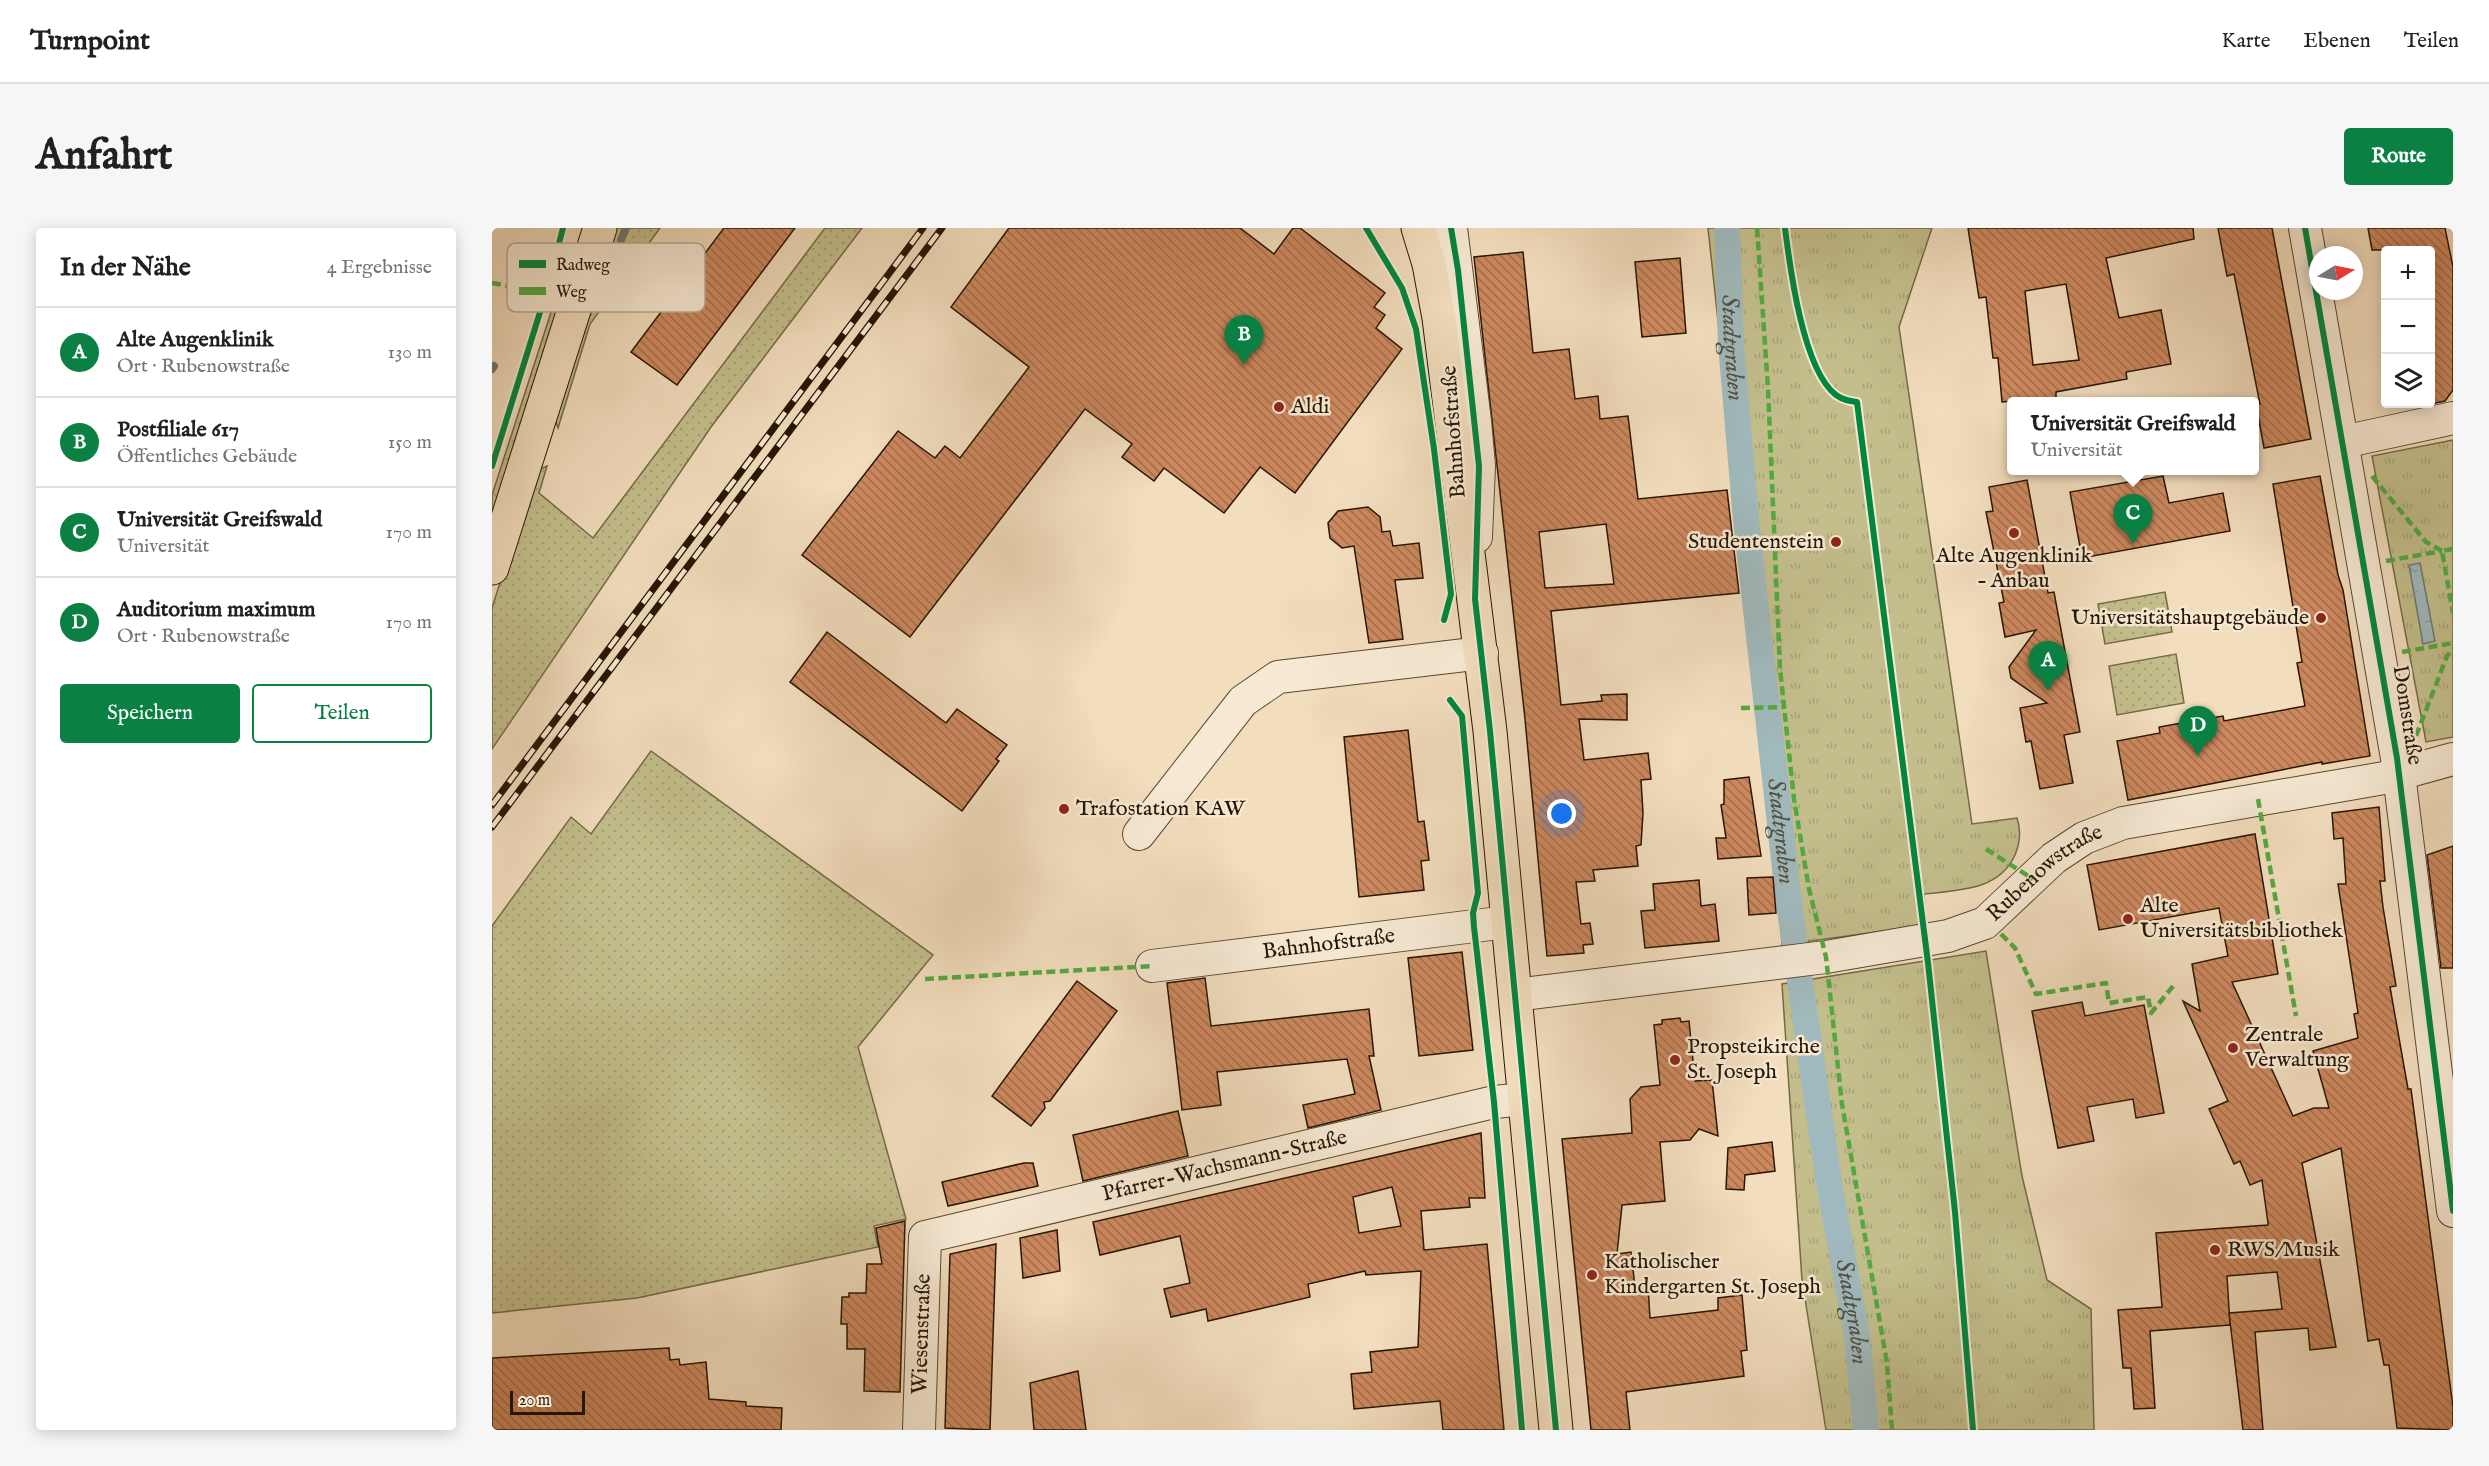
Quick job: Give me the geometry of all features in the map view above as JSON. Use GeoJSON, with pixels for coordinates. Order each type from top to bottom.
{"type":"FeatureCollection","features":[{"type":"Feature","properties":{"kind":"main road"},"geometry":{"type":"LineString","coordinates":[[595,243],[600,228]]}},
{"type":"Feature","properties":{"kind":"main road","name":"Bahnhofstraße"},"geometry":{"type":"LineString","coordinates":[[1418,228],[1429,264],[1439,318],[1455,457],[1482,653],[1557,1430]]}},
{"type":"Feature","properties":{"kind":"main road"},"geometry":{"type":"LineString","coordinates":[[492,568],[573,312]]}},
{"type":"Feature","properties":{"kind":"street","name":"Bahnhofstraße"},"geometry":{"type":"LineString","coordinates":[[1451,228],[1458,270],[1479,466],[1474,586]]}},
{"type":"Feature","properties":{"kind":"street","name":"Domstraße"},"geometry":{"type":"LineString","coordinates":[[2305,228],[2399,772],[2447,1111],[2453,1211]]}},
{"type":"Feature","properties":{"kind":"street"},"geometry":{"type":"LineString","coordinates":[[2343,442],[2453,418]]}},
{"type":"Feature","properties":{"kind":"street"},"geometry":{"type":"LineString","coordinates":[[1139,834],[1243,701],[1278,677],[1482,653]]}},
{"type":"Feature","properties":{"kind":"street","name":"Rubenowstraße"},"geometry":{"type":"LineString","coordinates":[[1515,995],[1820,958],[1948,936],[1985,923],[2054,858],[2084,838],[2123,823],[2384,778],[2399,772],[2453,759]]}},
{"type":"Feature","properties":{"kind":"street","name":"Bahnhofstraße"},"geometry":{"type":"LineString","coordinates":[[1152,966],[1508,922]]}},
{"type":"Feature","properties":{"kind":"street","name":"Pfarrer-Wachsmann-Straße"},"geometry":{"type":"LineString","coordinates":[[925,1237],[1482,1105],[1525,1099]]}},
{"type":"Feature","properties":{"kind":"street","name":"Wiesenstraße"},"geometry":{"type":"LineString","coordinates":[[919,1430],[925,1237]]}},
{"type":"Feature","properties":{"kind":"green space"},"geometry":{"type":"Polygon","coordinates":[[[616,228],[660,228],[649,243],[611,243],[616,228]]]}},
{"type":"Feature","properties":{"kind":"green space"},"geometry":{"type":"Polygon","coordinates":[[[825,228],[862,228],[711,427],[492,749],[492,608],[535,471],[547,466],[539,493],[593,538],[825,228]]]}},
{"type":"Feature","properties":{"kind":"green space"},"geometry":{"type":"Polygon","coordinates":[[[1708,228],[1932,228],[1899,327],[1972,824],[2017,818],[2019,841],[2015,855],[1999,876],[1964,889],[1924,894],[1926,925],[1782,945],[1778,879],[1708,228]]]}},
{"type":"Feature","properties":{"kind":"green space"},"geometry":{"type":"Polygon","coordinates":[[[551,312],[562,312],[492,529],[492,495],[551,312]]]}},
{"type":"Feature","properties":{"kind":"green space"},"geometry":{"type":"Polygon","coordinates":[[[588,312],[599,312],[590,324],[558,428],[554,416],[588,312]]]}},
{"type":"Feature","properties":{"kind":"green space"},"geometry":{"type":"Polygon","coordinates":[[[2453,440],[2453,737],[2426,742],[2372,456],[2453,440]]]}},
{"type":"Feature","properties":{"kind":"green space"},"geometry":{"type":"Polygon","coordinates":[[[2165,592],[2172,632],[2105,644],[2098,604],[2165,592]]]}},
{"type":"Feature","properties":{"kind":"green space"},"geometry":{"type":"Polygon","coordinates":[[[2176,654],[2184,703],[2117,715],[2109,666],[2176,654]]]}},
{"type":"Feature","properties":{"kind":"green space"},"geometry":{"type":"Polygon","coordinates":[[[651,751],[933,955],[858,1047],[906,1219],[874,1226],[878,1247],[637,1298],[492,1313],[492,926],[571,817],[591,834],[651,751]]]}},
{"type":"Feature","properties":{"kind":"green space"},"geometry":{"type":"Polygon","coordinates":[[[1986,951],[2022,1176],[2047,1280],[2091,1309],[2094,1430],[1826,1430],[1802,1280],[1782,984],[1986,951]]]}},
{"type":"Feature","properties":{"kind":"water"},"geometry":{"type":"Polygon","coordinates":[[[2420,563],[2435,641],[2423,644],[2409,565],[2420,563]]]}},
{"type":"Feature","properties":{"kind":"building"},"geometry":{"type":"Polygon","coordinates":[[[724,228],[795,228],[677,385],[631,352],[661,312],[705,312],[705,253],[724,228]]]}},
{"type":"Feature","properties":{"kind":"building"},"geometry":{"type":"Polygon","coordinates":[[[1009,228],[1240,228],[1274,254],[1293,228],[1300,228],[1385,293],[1374,307],[1385,315],[1376,328],[1402,349],[1295,493],[1260,467],[1224,513],[1164,468],[1154,481],[1122,457],[1132,444],[1085,409],[910,637],[802,555],[898,431],[935,458],[945,446],[960,458],[1029,367],[951,307],[1009,228]]]}},
{"type":"Feature","properties":{"kind":"building"},"geometry":{"type":"Polygon","coordinates":[[[1968,228],[2193,228],[2194,239],[2106,258],[2119,318],[2161,310],[2171,364],[2126,372],[2127,379],[2056,392],[2056,397],[2007,397],[2007,402],[2002,402],[1998,358],[1993,358],[1986,297],[1979,298],[1968,228]],[[2066,284],[2025,291],[2033,365],[2079,360],[2066,284]]]}},
{"type":"Feature","properties":{"kind":"building"},"geometry":{"type":"Polygon","coordinates":[[[2218,228],[2272,228],[2311,439],[2264,448],[2259,420],[2259,397],[2234,274],[2227,276],[2218,228]]]}},
{"type":"Feature","properties":{"kind":"building"},"geometry":{"type":"Polygon","coordinates":[[[2368,228],[2445,228],[2453,267],[2453,390],[2445,401],[2435,403],[2435,246],[2381,246],[2381,250],[2372,250],[2368,228]]]}},
{"type":"Feature","properties":{"kind":"building"},"geometry":{"type":"Polygon","coordinates":[[[1523,252],[1533,353],[1569,349],[1575,399],[1598,396],[1600,419],[1628,416],[1638,499],[1727,490],[1739,593],[1551,611],[1561,705],[1602,701],[1601,695],[1627,694],[1627,720],[1579,719],[1584,760],[1648,753],[1651,779],[1641,780],[1643,813],[1641,845],[1636,846],[1638,866],[1593,870],[1595,881],[1576,882],[1581,924],[1590,923],[1593,944],[1583,945],[1584,953],[1547,956],[1525,719],[1474,257],[1523,252]],[[1606,524],[1539,532],[1545,588],[1614,584],[1606,524]]]}},
{"type":"Feature","properties":{"kind":"building"},"geometry":{"type":"Polygon","coordinates":[[[1680,258],[1686,333],[1642,337],[1635,262],[1680,258]]]}},
{"type":"Feature","properties":{"kind":"building"},"geometry":{"type":"Polygon","coordinates":[[[2163,476],[2169,503],[2223,493],[2230,531],[2082,558],[2070,492],[2163,476]]]}},
{"type":"Feature","properties":{"kind":"building"},"geometry":{"type":"Polygon","coordinates":[[[2320,476],[2338,575],[2343,590],[2370,756],[2322,764],[2322,762],[2128,800],[2117,741],[2160,733],[2159,727],[2223,716],[2224,721],[2305,706],[2297,663],[2302,662],[2273,484],[2320,476]]]}},
{"type":"Feature","properties":{"kind":"building"},"geometry":{"type":"Polygon","coordinates":[[[2027,480],[2048,593],[2054,592],[2080,732],[2064,735],[2073,783],[2040,789],[2031,741],[2026,742],[2020,708],[2047,703],[2011,678],[2009,667],[2036,630],[2005,637],[1999,603],[2004,602],[1986,512],[1993,511],[1989,487],[2027,480]]]}},
{"type":"Feature","properties":{"kind":"building"},"geometry":{"type":"Polygon","coordinates":[[[1368,507],[1380,517],[1382,532],[1390,531],[1393,546],[1419,543],[1423,578],[1395,580],[1403,639],[1369,643],[1354,546],[1342,548],[1330,538],[1328,523],[1338,511],[1368,507]]]}},
{"type":"Feature","properties":{"kind":"building"},"geometry":{"type":"Polygon","coordinates":[[[827,632],[946,723],[957,709],[1007,745],[996,759],[999,761],[962,811],[790,682],[827,632]]]}},
{"type":"Feature","properties":{"kind":"building"},"geometry":{"type":"Polygon","coordinates":[[[1408,730],[1418,822],[1424,821],[1429,860],[1421,861],[1424,890],[1359,897],[1344,737],[1408,730]]]}},
{"type":"Feature","properties":{"kind":"building"},"geometry":{"type":"Polygon","coordinates":[[[1749,777],[1761,856],[1718,859],[1716,838],[1726,838],[1721,805],[1724,804],[1724,780],[1749,777]]]}},
{"type":"Feature","properties":{"kind":"building"},"geometry":{"type":"Polygon","coordinates":[[[2379,807],[2385,881],[2380,881],[2396,986],[2390,987],[2408,1089],[2411,1089],[2453,1407],[2453,1430],[2397,1428],[2389,1365],[2384,1365],[2379,1339],[2368,1341],[2341,1148],[2302,1163],[2336,1347],[2310,1350],[2308,1328],[2255,1332],[2263,1430],[2243,1430],[2230,1318],[2230,1325],[2150,1331],[2155,1408],[2134,1409],[2131,1368],[2123,1368],[2118,1310],[2162,1307],[2156,1233],[2268,1225],[2268,1223],[2262,1180],[2250,1185],[2240,1161],[2234,1164],[2209,1109],[2228,1101],[2183,1001],[2200,1011],[2192,964],[2228,956],[2219,908],[2099,930],[2087,865],[2255,834],[2278,974],[2232,982],[2293,1116],[2314,1108],[2329,1108],[2313,1051],[2358,1038],[2354,1014],[2358,1013],[2338,884],[2346,884],[2343,838],[2334,839],[2332,813],[2379,807]],[[2277,1272],[2227,1276],[2229,1313],[2282,1309],[2277,1272]]]}},
{"type":"Feature","properties":{"kind":"building"},"geometry":{"type":"Polygon","coordinates":[[[2453,846],[2453,968],[2441,968],[2427,855],[2453,846]]]}},
{"type":"Feature","properties":{"kind":"building"},"geometry":{"type":"Polygon","coordinates":[[[1773,877],[1776,913],[1749,915],[1747,878],[1773,877]]]}},
{"type":"Feature","properties":{"kind":"building"},"geometry":{"type":"Polygon","coordinates":[[[1699,880],[1701,906],[1715,904],[1719,941],[1645,948],[1641,911],[1655,910],[1653,884],[1699,880]]]}},
{"type":"Feature","properties":{"kind":"building"},"geometry":{"type":"Polygon","coordinates":[[[1462,952],[1473,1050],[1419,1056],[1408,958],[1462,952]]]}},
{"type":"Feature","properties":{"kind":"building"},"geometry":{"type":"Polygon","coordinates":[[[1205,978],[1211,1026],[1369,1009],[1374,1056],[1369,1056],[1381,1110],[1308,1128],[1303,1105],[1355,1094],[1347,1059],[1217,1072],[1221,1105],[1182,1110],[1167,983],[1205,978]]]}},
{"type":"Feature","properties":{"kind":"building"},"geometry":{"type":"Polygon","coordinates":[[[1077,981],[1117,1011],[1050,1101],[1044,1102],[1045,1108],[1031,1126],[992,1096],[1077,981]]]}},
{"type":"Feature","properties":{"kind":"building"},"geometry":{"type":"Polygon","coordinates":[[[2082,1002],[2085,1016],[2144,1005],[2164,1113],[2136,1118],[2133,1099],[2087,1107],[2094,1141],[2058,1148],[2032,1011],[2082,1002]]]}},
{"type":"Feature","properties":{"kind":"building"},"geometry":{"type":"Polygon","coordinates":[[[1680,1018],[1681,1022],[1689,1021],[1695,1081],[1712,1080],[1718,1136],[1699,1129],[1690,1140],[1660,1142],[1665,1201],[1622,1205],[1617,1254],[1631,1252],[1635,1287],[1648,1286],[1650,1318],[1718,1310],[1718,1298],[1742,1295],[1747,1350],[1741,1351],[1744,1376],[1626,1392],[1630,1430],[1591,1430],[1562,1139],[1632,1133],[1630,1099],[1641,1087],[1660,1085],[1654,1025],[1662,1024],[1662,1020],[1680,1018]]]}},
{"type":"Feature","properties":{"kind":"building"},"geometry":{"type":"Polygon","coordinates":[[[1178,1111],[1188,1156],[1083,1181],[1073,1135],[1178,1111]]]}},
{"type":"Feature","properties":{"kind":"building"},"geometry":{"type":"Polygon","coordinates":[[[1481,1133],[1485,1198],[1469,1198],[1470,1207],[1421,1211],[1424,1250],[1487,1244],[1504,1430],[1443,1430],[1440,1401],[1354,1409],[1351,1374],[1372,1372],[1370,1352],[1418,1347],[1421,1271],[1366,1275],[1365,1271],[1308,1284],[1310,1297],[1208,1321],[1206,1309],[1171,1317],[1164,1289],[1190,1283],[1180,1236],[1100,1255],[1093,1222],[1481,1133]],[[1392,1187],[1353,1197],[1359,1233],[1401,1226],[1392,1187]]]}},
{"type":"Feature","properties":{"kind":"building"},"geometry":{"type":"Polygon","coordinates":[[[1772,1142],[1775,1171],[1745,1175],[1744,1190],[1726,1189],[1728,1148],[1772,1142]]]}},
{"type":"Feature","properties":{"kind":"building"},"geometry":{"type":"Polygon","coordinates":[[[1024,1163],[1033,1163],[1038,1186],[948,1206],[942,1182],[1024,1163]]]}},
{"type":"Feature","properties":{"kind":"building"},"geometry":{"type":"Polygon","coordinates":[[[905,1221],[900,1392],[864,1391],[865,1349],[847,1349],[847,1324],[841,1324],[842,1297],[849,1297],[849,1293],[866,1293],[867,1264],[882,1264],[876,1228],[905,1221]]]}},
{"type":"Feature","properties":{"kind":"building"},"geometry":{"type":"Polygon","coordinates":[[[1057,1230],[1060,1271],[1023,1278],[1020,1238],[1057,1230]]]}},
{"type":"Feature","properties":{"kind":"building"},"geometry":{"type":"Polygon","coordinates":[[[996,1244],[990,1430],[945,1428],[950,1254],[996,1244]]]}},
{"type":"Feature","properties":{"kind":"building"},"geometry":{"type":"Polygon","coordinates":[[[669,1348],[670,1360],[679,1359],[680,1365],[706,1362],[709,1399],[746,1402],[746,1406],[782,1408],[781,1430],[492,1430],[492,1358],[669,1348]]]}},
{"type":"Feature","properties":{"kind":"building"},"geometry":{"type":"Polygon","coordinates":[[[1078,1371],[1086,1430],[1034,1430],[1030,1383],[1078,1371]]]}},
{"type":"Feature","properties":{"kind":"waterway"},"geometry":{"type":"LineString","coordinates":[[621,240],[626,228]]}},
{"type":"Feature","properties":{"kind":"waterway","name":"Stadtgraben"},"geometry":{"type":"LineString","coordinates":[[1727,228],[1731,344],[1746,520],[1789,904],[1829,1183],[1857,1335],[1866,1430]]}},
{"type":"Feature","properties":{"kind":"railway"},"geometry":{"type":"LineString","coordinates":[[492,805],[923,228]]}},
{"type":"Feature","properties":{"kind":"railway"},"geometry":{"type":"LineString","coordinates":[[492,827],[942,228]]}},
{"type":"Feature","properties":{"kind":"marked path"},"geometry":{"type":"LineString","coordinates":[[1757,228],[1768,388],[1780,669],[1794,799],[1809,889],[1826,957],[1842,1104],[1887,1363],[1892,1430]]}},
{"type":"Feature","properties":{"kind":"marked path"},"geometry":{"type":"LineString","coordinates":[[492,283],[507,286]]}},
{"type":"Feature","properties":{"kind":"marked path"},"geometry":{"type":"LineString","coordinates":[[2372,476],[2426,542],[2442,551]]}},
{"type":"Feature","properties":{"kind":"marked path"},"geometry":{"type":"LineString","coordinates":[[2453,549],[2442,551],[2453,613]]}},
{"type":"Feature","properties":{"kind":"marked path"},"geometry":{"type":"LineString","coordinates":[[2386,561],[2442,551]]}},
{"type":"Feature","properties":{"kind":"marked path"},"geometry":{"type":"LineString","coordinates":[[2402,652],[2453,643]]}},
{"type":"Feature","properties":{"kind":"marked path"},"geometry":{"type":"LineString","coordinates":[[2416,736],[2447,656],[2453,649]]}},
{"type":"Feature","properties":{"kind":"marked path"},"geometry":{"type":"LineString","coordinates":[[1741,708],[1785,707]]}},
{"type":"Feature","properties":{"kind":"marked path"},"geometry":{"type":"LineString","coordinates":[[2258,799],[2296,1016]]}},
{"type":"Feature","properties":{"kind":"marked path"},"geometry":{"type":"LineString","coordinates":[[1986,849],[2033,879]]}},
{"type":"Feature","properties":{"kind":"marked path"},"geometry":{"type":"LineString","coordinates":[[2001,934],[2015,948],[2036,994],[2106,983],[2109,1003],[2148,997],[2151,1013],[2174,985]]}},
{"type":"Feature","properties":{"kind":"marked path"},"geometry":{"type":"LineString","coordinates":[[925,979],[1152,966]]}},
{"type":"Feature","properties":{"kind":"cycle path"},"geometry":{"type":"LineString","coordinates":[[559,243],[563,228]]}},
{"type":"Feature","properties":{"kind":"cycle path"},"geometry":{"type":"LineString","coordinates":[[1366,228],[1402,288],[1416,329],[1434,449],[1451,594],[1444,620]]}},
{"type":"Feature","properties":{"kind":"cycle path"},"geometry":{"type":"LineString","coordinates":[[1451,228],[1458,270],[1479,466],[1475,599],[1490,731],[1556,1430]]}},
{"type":"Feature","properties":{"kind":"cycle path"},"geometry":{"type":"LineString","coordinates":[[1785,228],[1800,317],[1815,364],[1825,382],[1836,395],[1857,402],[1928,963],[1955,1212],[1973,1430]]}},
{"type":"Feature","properties":{"kind":"cycle path"},"geometry":{"type":"LineString","coordinates":[[2305,228],[2397,758],[2453,1211]]}},
{"type":"Feature","properties":{"kind":"cycle path"},"geometry":{"type":"LineString","coordinates":[[492,466],[540,312]]}},
{"type":"Feature","properties":{"kind":"cycle path"},"geometry":{"type":"LineString","coordinates":[[1450,700],[1462,716],[1478,893],[1473,913],[1474,927],[1494,1102],[1522,1430]]}},
{"type":"Feature","properties":{"kind":"place","name":"Postfiliale 617"},"geometry":{"type":"Point","coordinates":[1244,365]}},
{"type":"Feature","properties":{"kind":"place","name":"Aldi"},"geometry":{"type":"Point","coordinates":[1279,407]}},
{"type":"Feature","properties":{"kind":"place","name":"Alte Augenklinik – Anbau"},"geometry":{"type":"Point","coordinates":[2014,533]}},
{"type":"Feature","properties":{"kind":"place","name":"Studentenstein"},"geometry":{"type":"Point","coordinates":[1836,542]}},
{"type":"Feature","properties":{"kind":"place","name":"Universität Greifswald"},"geometry":{"type":"Point","coordinates":[2133,544]}},
{"type":"Feature","properties":{"kind":"place","name":"Universitätshauptgebäude"},"geometry":{"type":"Point","coordinates":[2321,618]}},
{"type":"Feature","properties":{"kind":"place","name":"Alte Augenklinik"},"geometry":{"type":"Point","coordinates":[2048,691]}},
{"type":"Feature","properties":{"kind":"place","name":"Auditorium maximum"},"geometry":{"type":"Point","coordinates":[2198,756]}},
{"type":"Feature","properties":{"kind":"place","name":"Trafostation KAW"},"geometry":{"type":"Point","coordinates":[1064,809]}},
{"type":"Feature","properties":{"kind":"place","name":"Alte Universitätsbibliothek"},"geometry":{"type":"Point","coordinates":[2128,919]}},
{"type":"Feature","properties":{"kind":"place","name":"Zentrale Verwaltung"},"geometry":{"type":"Point","coordinates":[2233,1048]}},
{"type":"Feature","properties":{"kind":"place","name":"Propsteikirche St. Joseph"},"geometry":{"type":"Point","coordinates":[1675,1060]}},
{"type":"Feature","properties":{"kind":"place","name":"RWS/Musik"},"geometry":{"type":"Point","coordinates":[2215,1250]}},
{"type":"Feature","properties":{"kind":"place","name":"Katholischer Kindergarten St. Joseph"},"geometry":{"type":"Point","coordinates":[1592,1275]}}]}
